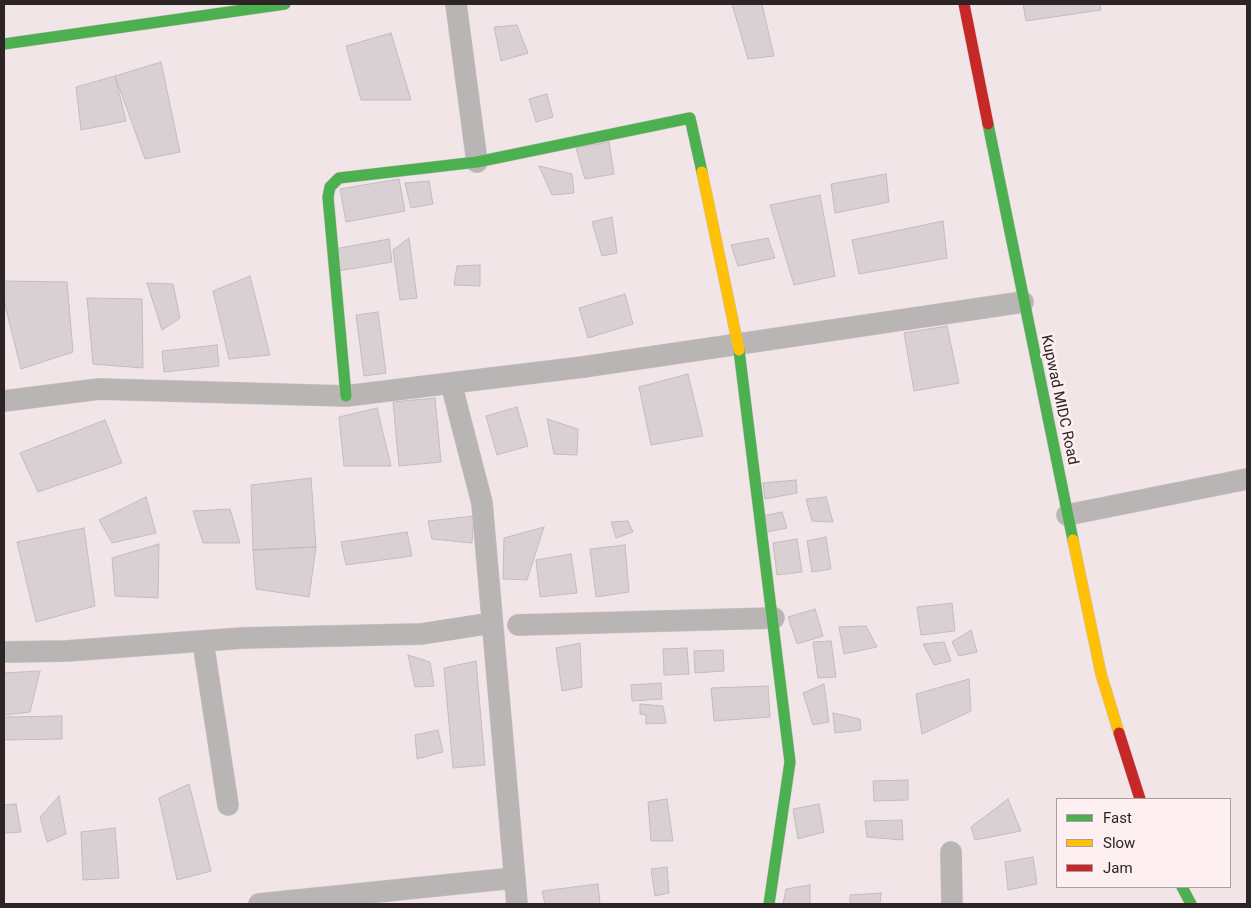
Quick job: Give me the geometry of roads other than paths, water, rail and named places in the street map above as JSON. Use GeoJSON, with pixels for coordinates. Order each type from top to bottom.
{"type":"FeatureCollection","features":[{"type":"Feature","properties":{"kind":"street"},"geometry":{"type":"LineString","coordinates":[[4,44],[284,4]]}},
{"type":"Feature","properties":{"kind":"street"},"geometry":{"type":"LineString","coordinates":[[456,4],[477,162]]}},
{"type":"Feature","properties":{"kind":"street","name":"Kupwad MIDC Road"},"geometry":{"type":"LineString","coordinates":[[964,4],[1023,302],[1101,674],[1140,798]]}},
{"type":"Feature","properties":{"kind":"street"},"geometry":{"type":"LineString","coordinates":[[346,396],[329,227],[328,196],[330,187],[339,178],[477,162],[690,118],[738,343],[774,618],[790,762],[769,904]]}},
{"type":"Feature","properties":{"kind":"street"},"geometry":{"type":"LineString","coordinates":[[4,401],[99,389],[346,396],[583,367],[1023,302]]}},
{"type":"Feature","properties":{"kind":"street"},"geometry":{"type":"LineString","coordinates":[[451,384],[482,503],[517,904]]}},
{"type":"Feature","properties":{"kind":"street"},"geometry":{"type":"LineString","coordinates":[[1067,516],[1247,479]]}},
{"type":"Feature","properties":{"kind":"street"},"geometry":{"type":"LineString","coordinates":[[518,625],[774,618]]}},
{"type":"Feature","properties":{"kind":"street"},"geometry":{"type":"LineString","coordinates":[[4,652],[203,642],[242,638],[421,634],[492,623]]}},
{"type":"Feature","properties":{"kind":"street"},"geometry":{"type":"LineString","coordinates":[[203,642],[228,805]]}},
{"type":"Feature","properties":{"kind":"street"},"geometry":{"type":"LineString","coordinates":[[951,852],[952,904]]}},
{"type":"Feature","properties":{"kind":"street"},"geometry":{"type":"LineString","coordinates":[[259,904],[514,878]]}},
{"type":"Feature","properties":{"kind":"street"},"geometry":{"type":"LineString","coordinates":[[1183,888],[1191,904]]}}]}
